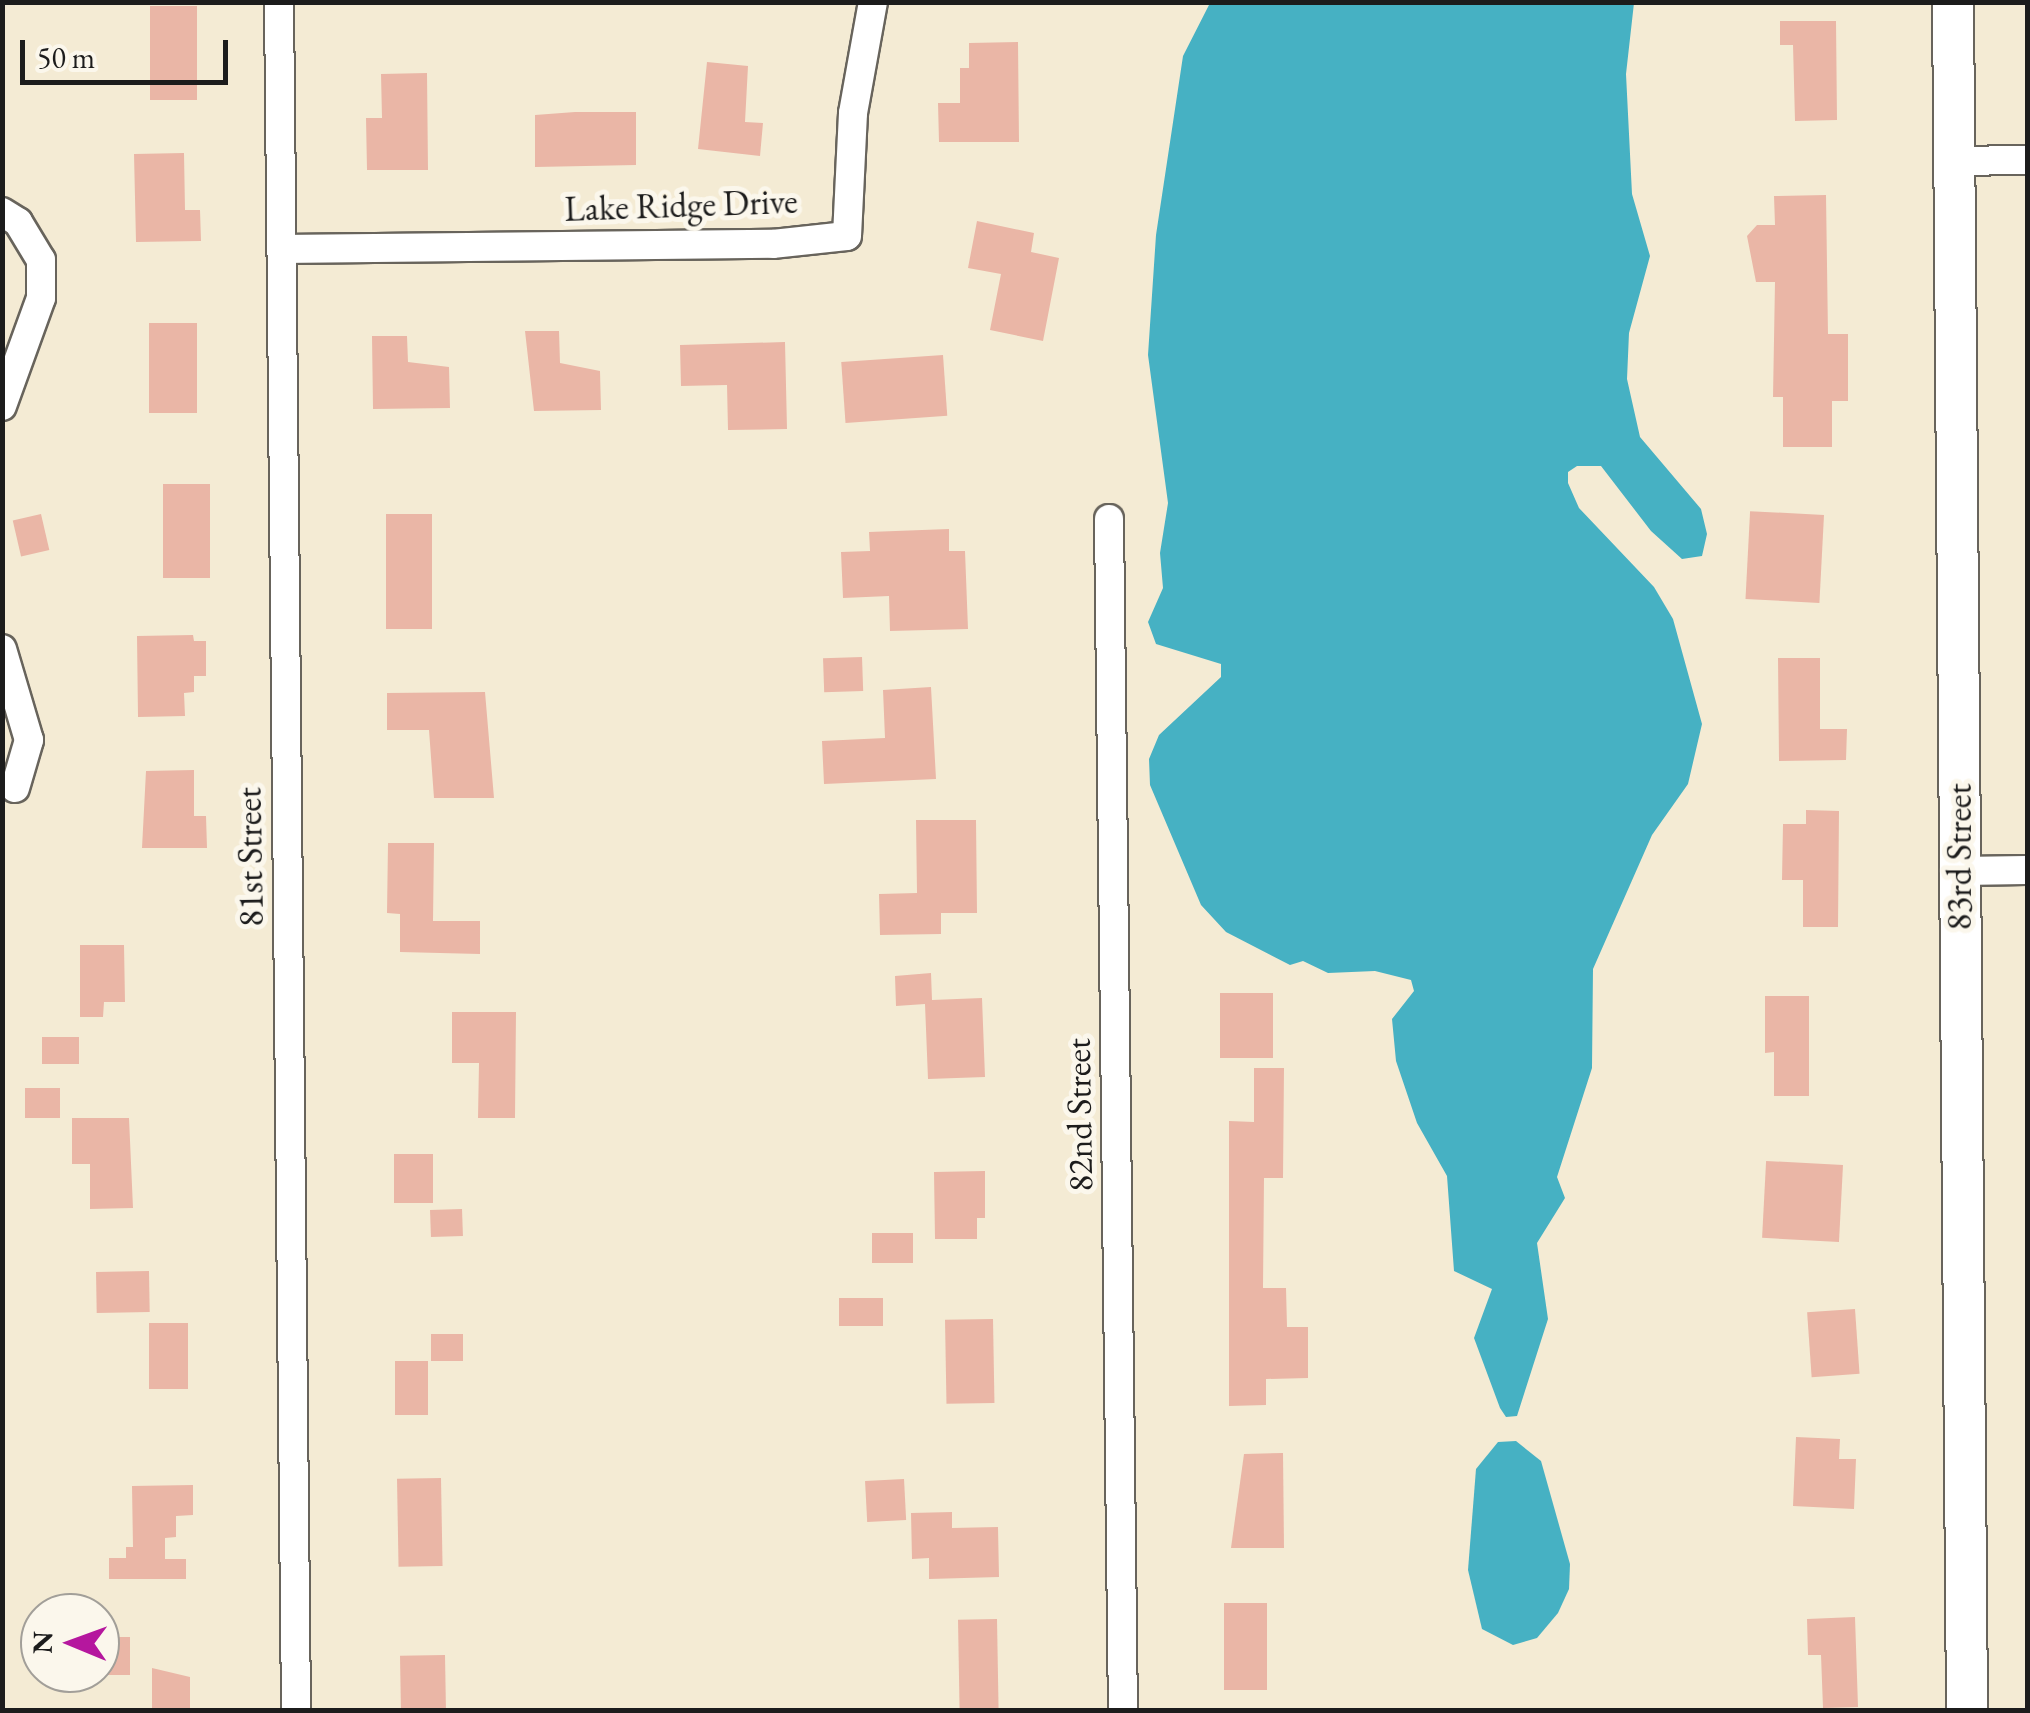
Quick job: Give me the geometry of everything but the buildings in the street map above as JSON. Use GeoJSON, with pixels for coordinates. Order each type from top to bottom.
{"type":"FeatureCollection","features":[{"type":"Feature","properties":{"kind":"street","name":"81st Street"},"geometry":{"type":"LineString","coordinates":[[279,2],[296,1710]]}},
{"type":"Feature","properties":{"kind":"street","name":"Lake Ridge Drive"},"geometry":{"type":"LineString","coordinates":[[281,249],[773,244],[847,236],[853,112],[872,2]]}},
{"type":"Feature","properties":{"kind":"street","name":"83rd Street"},"geometry":{"type":"LineString","coordinates":[[1952,2],[1968,1710]]}},
{"type":"Feature","properties":{"kind":"street"},"geometry":{"type":"LineString","coordinates":[[1954,161],[2028,160]]}},
{"type":"Feature","properties":{"kind":"street"},"geometry":{"type":"LineString","coordinates":[[2,212],[18,222],[41,260],[41,298],[2,406]]}},
{"type":"Feature","properties":{"kind":"street","name":"82nd Street"},"geometry":{"type":"LineString","coordinates":[[1109,520],[1123,1710]]}},
{"type":"Feature","properties":{"kind":"street"},"geometry":{"type":"LineString","coordinates":[[2,649],[29,740],[16,788]]}},
{"type":"Feature","properties":{"kind":"street"},"geometry":{"type":"LineString","coordinates":[[1959,870],[2028,870]]}},
{"type":"Feature","properties":{"kind":"water"},"geometry":{"type":"Polygon","coordinates":[[[1210,3],[1634,3],[1626,74],[1632,194],[1650,256],[1629,333],[1627,379],[1640,437],[1701,509],[1707,534],[1702,556],[1682,559],[1651,531],[1601,466],[1577,466],[1568,472],[1568,483],[1579,508],[1654,587],[1673,619],[1702,724],[1688,784],[1652,835],[1593,969],[1592,1068],[1557,1177],[1565,1198],[1537,1243],[1548,1319],[1517,1416],[1506,1417],[1500,1408],[1474,1338],[1492,1289],[1454,1271],[1447,1176],[1417,1123],[1396,1061],[1392,1019],[1414,991],[1411,980],[1375,971],[1328,973],[1303,961],[1290,965],[1226,932],[1201,905],[1150,785],[1149,759],[1159,735],[1221,677],[1221,664],[1156,644],[1148,622],[1163,588],[1160,553],[1168,503],[1148,355],[1156,235],[1183,56],[1210,3]]]}},
{"type":"Feature","properties":{"kind":"water"},"geometry":{"type":"Polygon","coordinates":[[[1516,1441],[1541,1461],[1570,1564],[1569,1589],[1558,1613],[1537,1638],[1513,1645],[1482,1629],[1468,1570],[1476,1469],[1498,1442],[1516,1441]]]}}]}
